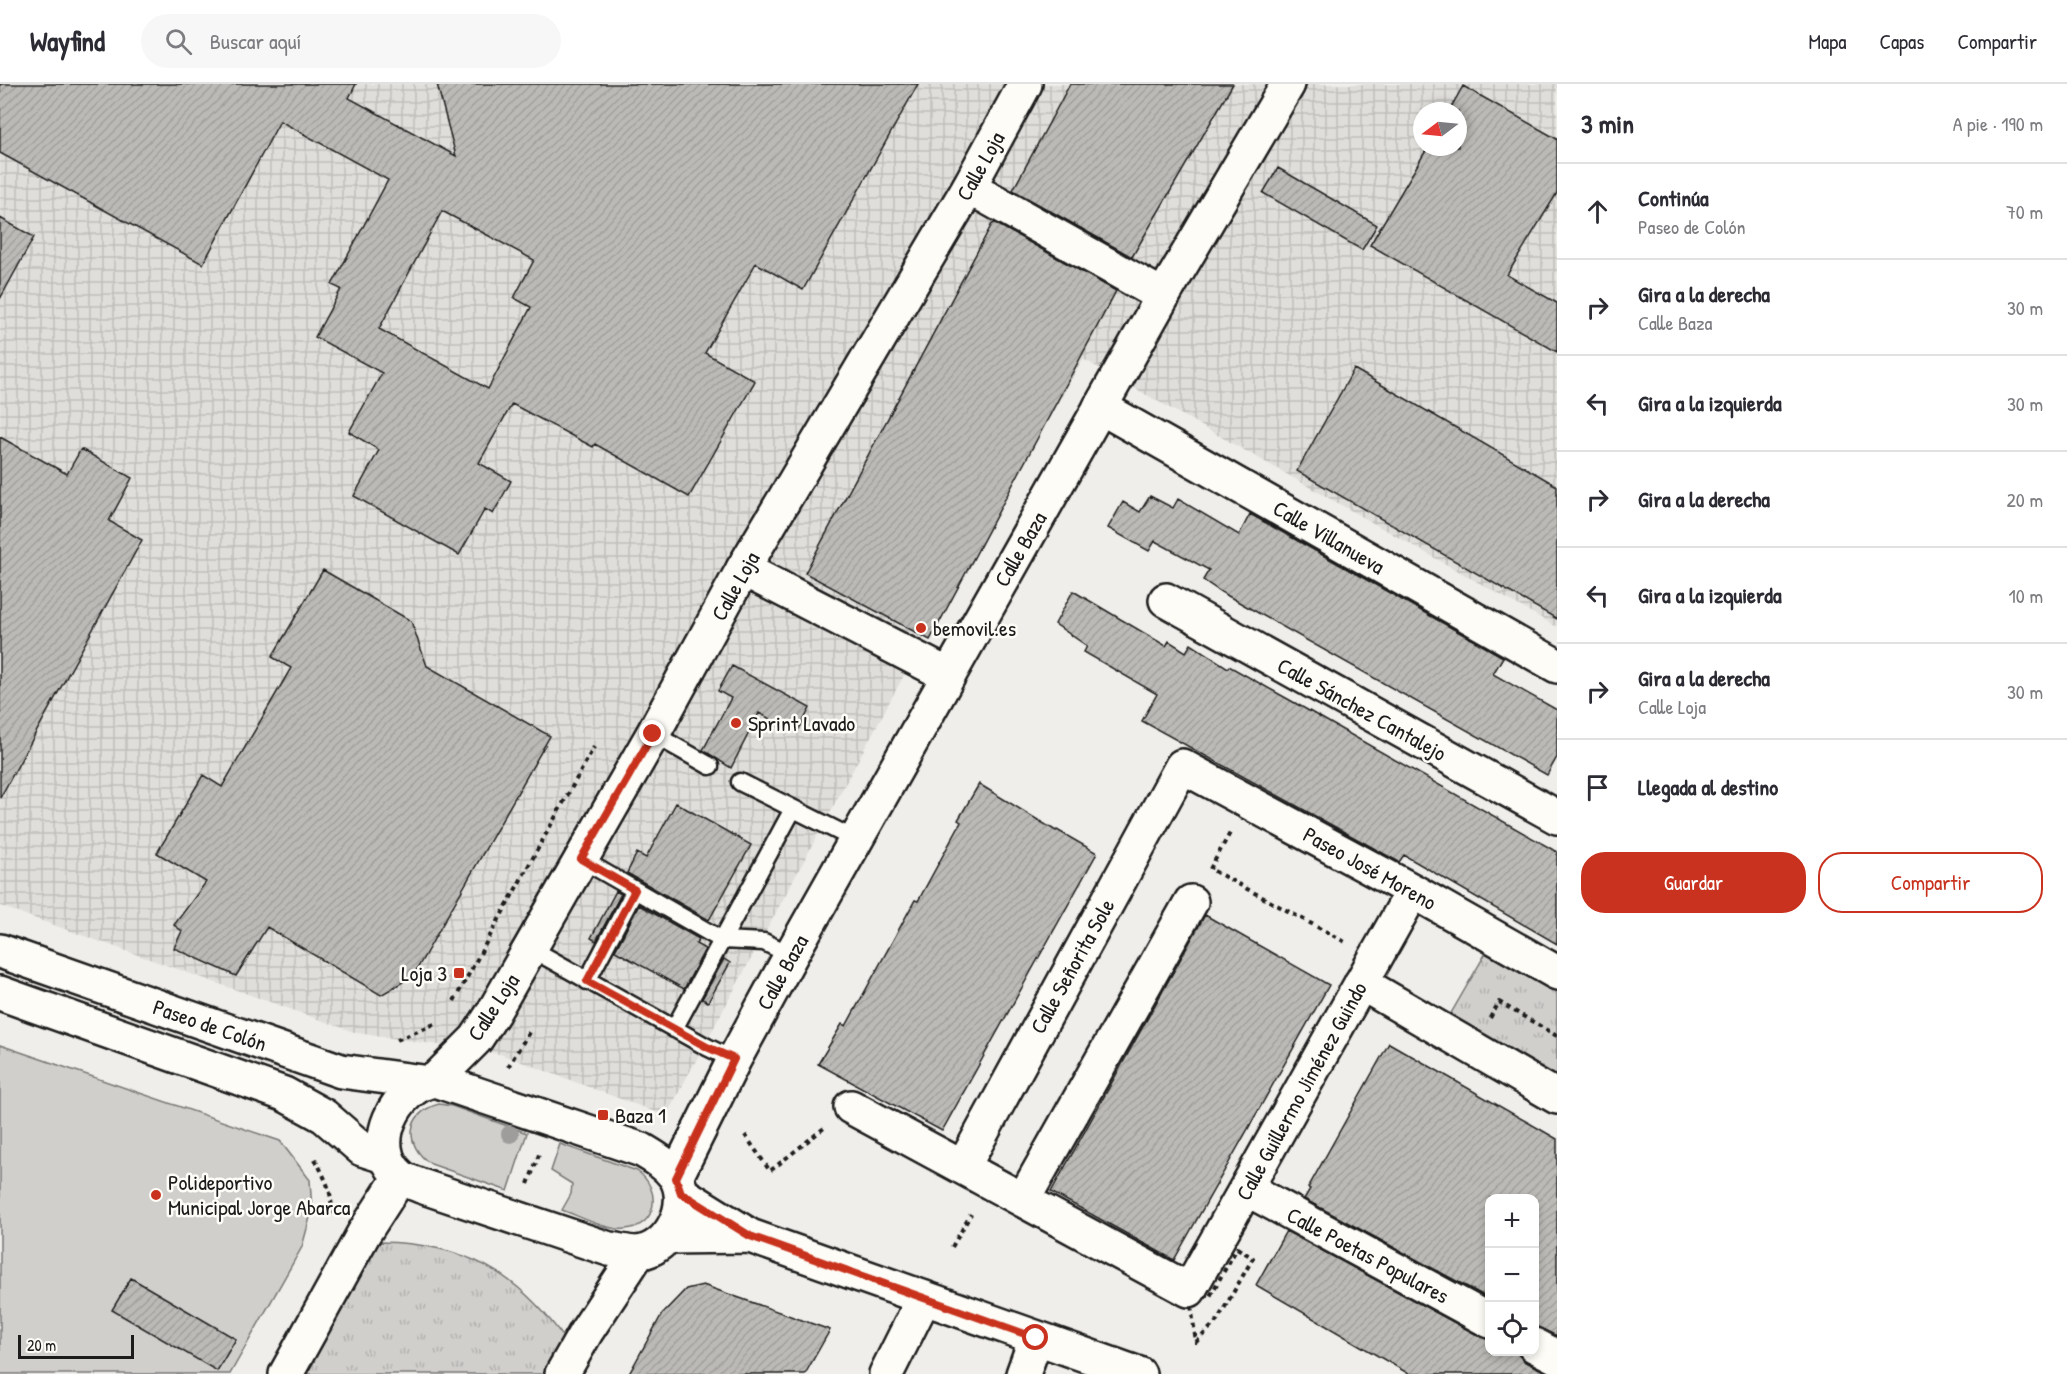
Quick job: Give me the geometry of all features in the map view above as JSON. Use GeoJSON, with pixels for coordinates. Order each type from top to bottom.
{"type":"FeatureCollection","features":[{"type":"Feature","properties":{"kind":"street","name":"Calle Loja"},"geometry":{"type":"LineString","coordinates":[[393,1167],[384,1133],[398,1103],[429,1081],[476,1039],[653,734],[743,569],[969,187],[1025,84]]}},
{"type":"Feature","properties":{"kind":"street","name":"Calle Baza"},"geometry":{"type":"LineString","coordinates":[[667,1237],[680,1214],[678,1185],[734,1059],[1163,296],[1288,84]]}},
{"type":"Feature","properties":{"kind":"street"},"geometry":{"type":"LineString","coordinates":[[969,187],[1163,296]]}},
{"type":"Feature","properties":{"kind":"street","name":"Calle Villanueva"},"geometry":{"type":"LineString","coordinates":[[1100,407],[1557,666]]}},
{"type":"Feature","properties":{"kind":"street"},"geometry":{"type":"LineString","coordinates":[[743,569],[948,675]]}},
{"type":"Feature","properties":{"kind":"street","name":"Calle Sánchez Cantalejo"},"geometry":{"type":"LineString","coordinates":[[1166,600],[1557,817]]}},
{"type":"Feature","properties":{"kind":"street","name":"Paseo José Moreno"},"geometry":{"type":"LineString","coordinates":[[1182,766],[1413,891],[1557,973]]}},
{"type":"Feature","properties":{"kind":"street","name":"Calle Señorita Sole"},"geometry":{"type":"LineString","coordinates":[[963,1167],[1182,766]]}},
{"type":"Feature","properties":{"kind":"street","name":"Calle Guillermo Jiménez Guindo"},"geometry":{"type":"LineString","coordinates":[[1023,1200],[1189,1290],[1413,891]]}},
{"type":"Feature","properties":{"kind":"street"},"geometry":{"type":"LineString","coordinates":[[851,1107],[1023,1200],[1191,902]]}},
{"type":"Feature","properties":{"kind":"street","name":"Paseo de Colón"},"geometry":{"type":"LineString","coordinates":[[0,951],[340,1071],[429,1081],[642,1150],[663,1162],[678,1185]]}},
{"type":"Feature","properties":{"kind":"street"},"geometry":{"type":"LineString","coordinates":[[1368,971],[1474,1049],[1557,1097]]}},
{"type":"Feature","properties":{"kind":"street","name":"Paseo de Colón"},"geometry":{"type":"LineString","coordinates":[[0,993],[284,1094],[324,1116],[362,1149],[421,1186],[609,1249],[638,1253]]}},
{"type":"Feature","properties":{"kind":"street"},"geometry":{"type":"LineString","coordinates":[[286,1374],[364,1233],[393,1167]]}},
{"type":"Feature","properties":{"kind":"street"},"geometry":{"type":"LineString","coordinates":[[678,1185],[750,1236],[1139,1374]]}},
{"type":"Feature","properties":{"kind":"street","name":"Calle Poetas Populares"},"geometry":{"type":"LineString","coordinates":[[1247,1189],[1485,1318]]}},
{"type":"Feature","properties":{"kind":"street"},"geometry":{"type":"LineString","coordinates":[[562,1374],[586,1332],[638,1253],[657,1245],[667,1237],[750,1236]]}},
{"type":"Feature","properties":{"kind":"street"},"geometry":{"type":"LineString","coordinates":[[886,1374],[924,1298]]}},
{"type":"Feature","properties":{"kind":"street"},"geometry":{"type":"LineString","coordinates":[[1023,1374],[1036,1338]]}},
{"type":"Feature","properties":{"kind":"street"},"geometry":{"type":"LineString","coordinates":[[1539,1348],[1557,1357]]}},
{"type":"Feature","properties":{"kind":"lane"},"geometry":{"type":"LineString","coordinates":[[653,734],[710,766]]}},
{"type":"Feature","properties":{"kind":"lane"},"geometry":{"type":"LineString","coordinates":[[740,782],[856,840]]}},
{"type":"Feature","properties":{"kind":"lane"},"geometry":{"type":"LineString","coordinates":[[674,1029],[794,810]]}},
{"type":"Feature","properties":{"kind":"lane"},"geometry":{"type":"LineString","coordinates":[[581,859],[722,940],[764,942],[791,955]]}},
{"type":"Feature","properties":{"kind":"lane"},"geometry":{"type":"LineString","coordinates":[[587,981],[635,890]]}},
{"type":"Feature","properties":{"kind":"lane"},"geometry":{"type":"LineString","coordinates":[[530,948],[674,1029],[734,1059]]}},
{"type":"Feature","properties":{"kind":"path"},"geometry":{"type":"LineString","coordinates":[[452,1004],[594,747]]}},
{"type":"Feature","properties":{"kind":"path"},"geometry":{"type":"LineString","coordinates":[[1191,902],[1210,869],[1368,971]]}},
{"type":"Feature","properties":{"kind":"path"},"geometry":{"type":"LineString","coordinates":[[1474,1049],[1498,1002],[1557,1036]]}},
{"type":"Feature","properties":{"kind":"path"},"geometry":{"type":"LineString","coordinates":[[389,1044],[443,1021]]}},
{"type":"Feature","properties":{"kind":"path"},"geometry":{"type":"LineString","coordinates":[[745,1135],[770,1171],[851,1107]]}},
{"type":"Feature","properties":{"kind":"path"},"geometry":{"type":"LineString","coordinates":[[527,1188],[542,1145]]}},
{"type":"Feature","properties":{"kind":"path"},"geometry":{"type":"LineString","coordinates":[[312,1154],[326,1180],[332,1206],[330,1217]]}},
{"type":"Feature","properties":{"kind":"path"},"geometry":{"type":"LineString","coordinates":[[952,1247],[969,1219]]}},
{"type":"Feature","properties":{"kind":"shaded area"},"geometry":{"type":"Polygon","coordinates":[[[0,84],[1557,84],[1557,627],[1083,359],[923,640],[666,1116],[500,1054],[357,1033],[0,906],[0,84]]]}},
{"type":"Feature","properties":{"kind":"green space"},"geometry":{"type":"Polygon","coordinates":[[[1491,944],[1557,983],[1557,1086],[1446,1022],[1491,944]]]}},
{"type":"Feature","properties":{"kind":"green space","name":"Polideportivo Municipal Jorge Abarca"},"geometry":{"type":"Polygon","coordinates":[[[0,1045],[280,1141],[310,1180],[312,1210],[302,1247],[230,1374],[0,1374],[0,1045]]]}},
{"type":"Feature","properties":{"kind":"green space"},"geometry":{"type":"Polygon","coordinates":[[[439,1104],[452,1106],[527,1133],[508,1191],[431,1164],[422,1157],[413,1139],[414,1122],[428,1108],[439,1104]]]}},
{"type":"Feature","properties":{"kind":"green space"},"geometry":{"type":"Polygon","coordinates":[[[560,1144],[637,1171],[645,1178],[653,1196],[650,1214],[636,1227],[618,1229],[562,1210],[571,1194],[572,1184],[551,1171],[560,1144]]]}},
{"type":"Feature","properties":{"kind":"green space"},"geometry":{"type":"Polygon","coordinates":[[[379,1242],[437,1248],[487,1266],[508,1280],[529,1297],[567,1342],[549,1374],[304,1374],[379,1242]]]}},
{"type":"Feature","properties":{"kind":"building"},"geometry":{"type":"Polygon","coordinates":[[[0,84],[356,84],[349,98],[456,156],[437,84],[918,84],[803,290],[756,263],[705,353],[755,381],[689,497],[595,444],[593,447],[512,404],[479,463],[511,481],[493,514],[485,509],[459,555],[354,496],[379,450],[349,432],[382,373],[315,337],[341,289],[332,285],[388,180],[280,121],[203,264],[0,153],[0,84]],[[442,211],[379,329],[488,389],[531,307],[514,298],[534,260],[442,211]]]}},
{"type":"Feature","properties":{"kind":"building"},"geometry":{"type":"Polygon","coordinates":[[[1070,84],[1233,84],[1132,257],[1013,190],[1070,84]]]}},
{"type":"Feature","properties":{"kind":"building"},"geometry":{"type":"Polygon","coordinates":[[[1463,86],[1557,139],[1557,193],[1507,275],[1557,303],[1557,352],[1370,245],[1423,156],[1467,156],[1467,102],[1454,102],[1463,86]]]}},
{"type":"Feature","properties":{"kind":"building"},"geometry":{"type":"Polygon","coordinates":[[[1278,168],[1377,225],[1362,250],[1263,193],[1278,168]]]}},
{"type":"Feature","properties":{"kind":"building"},"geometry":{"type":"Polygon","coordinates":[[[0,218],[34,237],[0,299],[0,218]]]}},
{"type":"Feature","properties":{"kind":"building"},"geometry":{"type":"Polygon","coordinates":[[[995,223],[1116,291],[930,640],[805,573],[992,224],[995,223]]]}},
{"type":"Feature","properties":{"kind":"building"},"geometry":{"type":"Polygon","coordinates":[[[1354,369],[1557,486],[1557,619],[1297,471],[1354,369]]]}},
{"type":"Feature","properties":{"kind":"building"},"geometry":{"type":"Polygon","coordinates":[[[0,437],[67,474],[81,449],[132,478],[109,521],[142,540],[0,798],[0,437]]]}},
{"type":"Feature","properties":{"kind":"building"},"geometry":{"type":"Polygon","coordinates":[[[1150,496],[1173,508],[1178,499],[1239,535],[1250,514],[1503,657],[1493,674],[1557,710],[1557,757],[1547,775],[1221,592],[1203,580],[1209,570],[1155,541],[1149,551],[1108,528],[1123,502],[1140,512],[1150,496]]]}},
{"type":"Feature","properties":{"kind":"building"},"geometry":{"type":"Polygon","coordinates":[[[323,570],[411,621],[427,666],[550,736],[413,976],[381,995],[267,927],[236,976],[174,948],[182,931],[174,925],[206,882],[157,853],[203,775],[222,787],[291,668],[272,657],[323,570]]]}},
{"type":"Feature","properties":{"kind":"building"},"geometry":{"type":"Polygon","coordinates":[[[1073,591],[1166,646],[1169,641],[1186,652],[1191,644],[1228,668],[1229,666],[1557,852],[1557,944],[1404,855],[1399,862],[1142,721],[1157,694],[1084,652],[1087,646],[1055,624],[1073,591]]]}},
{"type":"Feature","properties":{"kind":"building","name":"Sprint Lavado"},"geometry":{"type":"Polygon","coordinates":[[[732,666],[810,708],[797,733],[759,713],[731,768],[703,750],[731,698],[718,691],[732,666]]]}},
{"type":"Feature","properties":{"kind":"building"},"geometry":{"type":"Polygon","coordinates":[[[979,784],[1097,853],[942,1131],[818,1064],[842,1024],[846,1026],[915,900],[918,901],[961,822],[958,820],[979,784]]]}},
{"type":"Feature","properties":{"kind":"building"},"geometry":{"type":"Polygon","coordinates":[[[676,803],[751,845],[709,920],[627,873],[637,853],[646,858],[676,803]]]}},
{"type":"Feature","properties":{"kind":"building"},"geometry":{"type":"Polygon","coordinates":[[[616,891],[621,894],[596,941],[591,938],[616,891]]]}},
{"type":"Feature","properties":{"kind":"building"},"geometry":{"type":"Polygon","coordinates":[[[639,905],[699,939],[696,944],[705,949],[684,989],[615,951],[639,905]]]}},
{"type":"Feature","properties":{"kind":"building"},"geometry":{"type":"Polygon","coordinates":[[[1205,915],[1329,985],[1174,1260],[1051,1192],[1205,915]]]}},
{"type":"Feature","properties":{"kind":"building"},"geometry":{"type":"Polygon","coordinates":[[[724,959],[730,963],[708,1002],[702,999],[724,959]]]}},
{"type":"Feature","properties":{"kind":"building"},"geometry":{"type":"Polygon","coordinates":[[[1389,1043],[1557,1139],[1557,1336],[1539,1328],[1539,1194],[1485,1194],[1485,1296],[1304,1199],[1310,1189],[1308,1188],[1389,1043]]]}},
{"type":"Feature","properties":{"kind":"building"},"geometry":{"type":"Polygon","coordinates":[[[1286,1231],[1485,1338],[1485,1356],[1520,1356],[1525,1362],[1550,1374],[1409,1374],[1256,1285],[1286,1231]]]}},
{"type":"Feature","properties":{"kind":"building"},"geometry":{"type":"Polygon","coordinates":[[[131,1278],[236,1339],[217,1371],[112,1310],[131,1278]]]}},
{"type":"Feature","properties":{"kind":"building"},"geometry":{"type":"Polygon","coordinates":[[[703,1285],[830,1330],[805,1374],[629,1374],[662,1314],[686,1289],[703,1285]]]}},
{"type":"Feature","properties":{"kind":"place","name":"bemovil.es"},"geometry":{"type":"Point","coordinates":[921,628]}},
{"type":"Feature","properties":{"kind":"place","name":"Sprint Lavado"},"geometry":{"type":"Point","coordinates":[736,723]}},
{"type":"Feature","properties":{"kind":"place","name":"Loja 3"},"geometry":{"type":"Point","coordinates":[459,973]}},
{"type":"Feature","properties":{"kind":"place","name":"Baza 1"},"geometry":{"type":"Point","coordinates":[603,1115]}},
{"type":"Feature","properties":{"kind":"place","name":"Polideportivo Municipal Jorge Abarca"},"geometry":{"type":"Point","coordinates":[156,1195]}},
{"type":"Feature","properties":{"kind":"route"},"geometry":{"type":"LineString","coordinates":[[653,734],[581,859],[635,890],[587,981],[707,1047],[734,1059],[676,1178],[681,1193],[750,1236],[1036,1338]]}}]}
